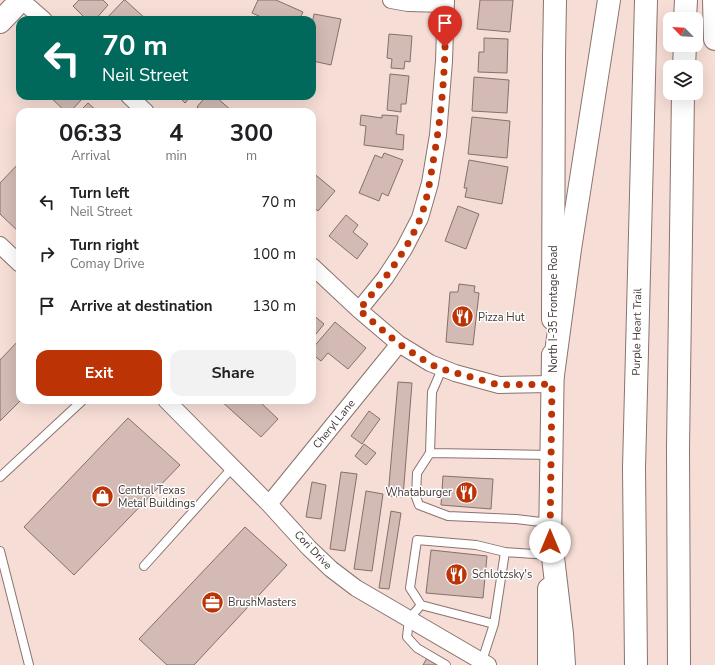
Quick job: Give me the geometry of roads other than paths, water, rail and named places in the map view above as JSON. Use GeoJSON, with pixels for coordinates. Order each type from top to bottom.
{"type":"FeatureCollection","features":[{"type":"Feature","properties":{"kind":"main road"},"geometry":{"type":"LineString","coordinates":[[0,22],[21,0]]}},
{"type":"Feature","properties":{"kind":"main road","name":"North I-35 Frontage Road"},"geometry":{"type":"LineString","coordinates":[[549,665],[549,555],[553,380],[555,0]]}},
{"type":"Feature","properties":{"kind":"main road"},"geometry":{"type":"LineString","coordinates":[[553,380],[570,249],[609,0]]}},
{"type":"Feature","properties":{"kind":"main road","name":"Purple Heart Trail"},"geometry":{"type":"LineString","coordinates":[[636,665],[634,468],[646,0]]}},
{"type":"Feature","properties":{"kind":"main road"},"geometry":{"type":"LineString","coordinates":[[685,12],[686,0]]}},
{"type":"Feature","properties":{"kind":"main road"},"geometry":{"type":"LineString","coordinates":[[714,0],[715,39]]}},
{"type":"Feature","properties":{"kind":"main road"},"geometry":{"type":"LineString","coordinates":[[679,665],[678,441],[684,100]]}},
{"type":"Feature","properties":{"kind":"main road"},"geometry":{"type":"LineString","coordinates":[[550,523],[564,665]]}},
{"type":"Feature","properties":{"kind":"street"},"geometry":{"type":"LineString","coordinates":[[21,0],[39,16]]}},
{"type":"Feature","properties":{"kind":"street"},"geometry":{"type":"LineString","coordinates":[[359,310],[385,278],[404,249],[420,218],[430,183],[438,134],[444,61],[446,2],[408,3],[391,0]]}},
{"type":"Feature","properties":{"kind":"street"},"geometry":{"type":"LineString","coordinates":[[133,100],[142,108]]}},
{"type":"Feature","properties":{"kind":"street"},"geometry":{"type":"LineString","coordinates":[[0,245],[16,260]]}},
{"type":"Feature","properties":{"kind":"street"},"geometry":{"type":"LineString","coordinates":[[316,270],[359,310],[399,344],[430,364],[442,369],[499,385],[553,380]]}},
{"type":"Feature","properties":{"kind":"street","name":"Cheryl Lane"},"geometry":{"type":"LineString","coordinates":[[269,504],[399,344]]}},
{"type":"Feature","properties":{"kind":"street","name":"Cori Drive"},"geometry":{"type":"LineString","coordinates":[[170,404],[269,504],[308,548],[331,569],[356,588],[484,664]]}},
{"type":"Feature","properties":{"kind":"lane"},"geometry":{"type":"LineString","coordinates":[[442,369],[432,392],[430,453],[417,473],[416,496],[419,505],[448,516],[516,519],[550,523]]}},
{"type":"Feature","properties":{"kind":"lane"},"geometry":{"type":"LineString","coordinates":[[0,477],[79,404]]}},
{"type":"Feature","properties":{"kind":"lane"},"geometry":{"type":"LineString","coordinates":[[430,453],[551,455]]}},
{"type":"Feature","properties":{"kind":"lane"},"geometry":{"type":"LineString","coordinates":[[144,566],[233,467]]}},
{"type":"Feature","properties":{"kind":"lane"},"geometry":{"type":"LineString","coordinates":[[494,624],[421,605],[410,588],[417,540],[476,545],[505,552],[549,555]]}},
{"type":"Feature","properties":{"kind":"lane"},"geometry":{"type":"LineString","coordinates":[[0,551],[29,665]]}},
{"type":"Feature","properties":{"kind":"lane"},"geometry":{"type":"LineString","coordinates":[[484,664],[494,624],[505,552]]}},
{"type":"Feature","properties":{"kind":"lane"},"geometry":{"type":"LineString","coordinates":[[421,605],[409,619],[407,638],[417,648],[446,665]]}},
{"type":"Feature","properties":{"kind":"place","name":"Pizza Hut"},"geometry":{"type":"Point","coordinates":[462,317]}},
{"type":"Feature","properties":{"kind":"place","name":"Whataburger"},"geometry":{"type":"Point","coordinates":[467,492]}},
{"type":"Feature","properties":{"kind":"place","name":"Central Texas Metal Buildings"},"geometry":{"type":"Point","coordinates":[102,496]}},
{"type":"Feature","properties":{"kind":"place","name":"Schlotzsky's"},"geometry":{"type":"Point","coordinates":[457,574]}},
{"type":"Feature","properties":{"kind":"place","name":"BrushMasters"},"geometry":{"type":"Point","coordinates":[213,602]}}]}
